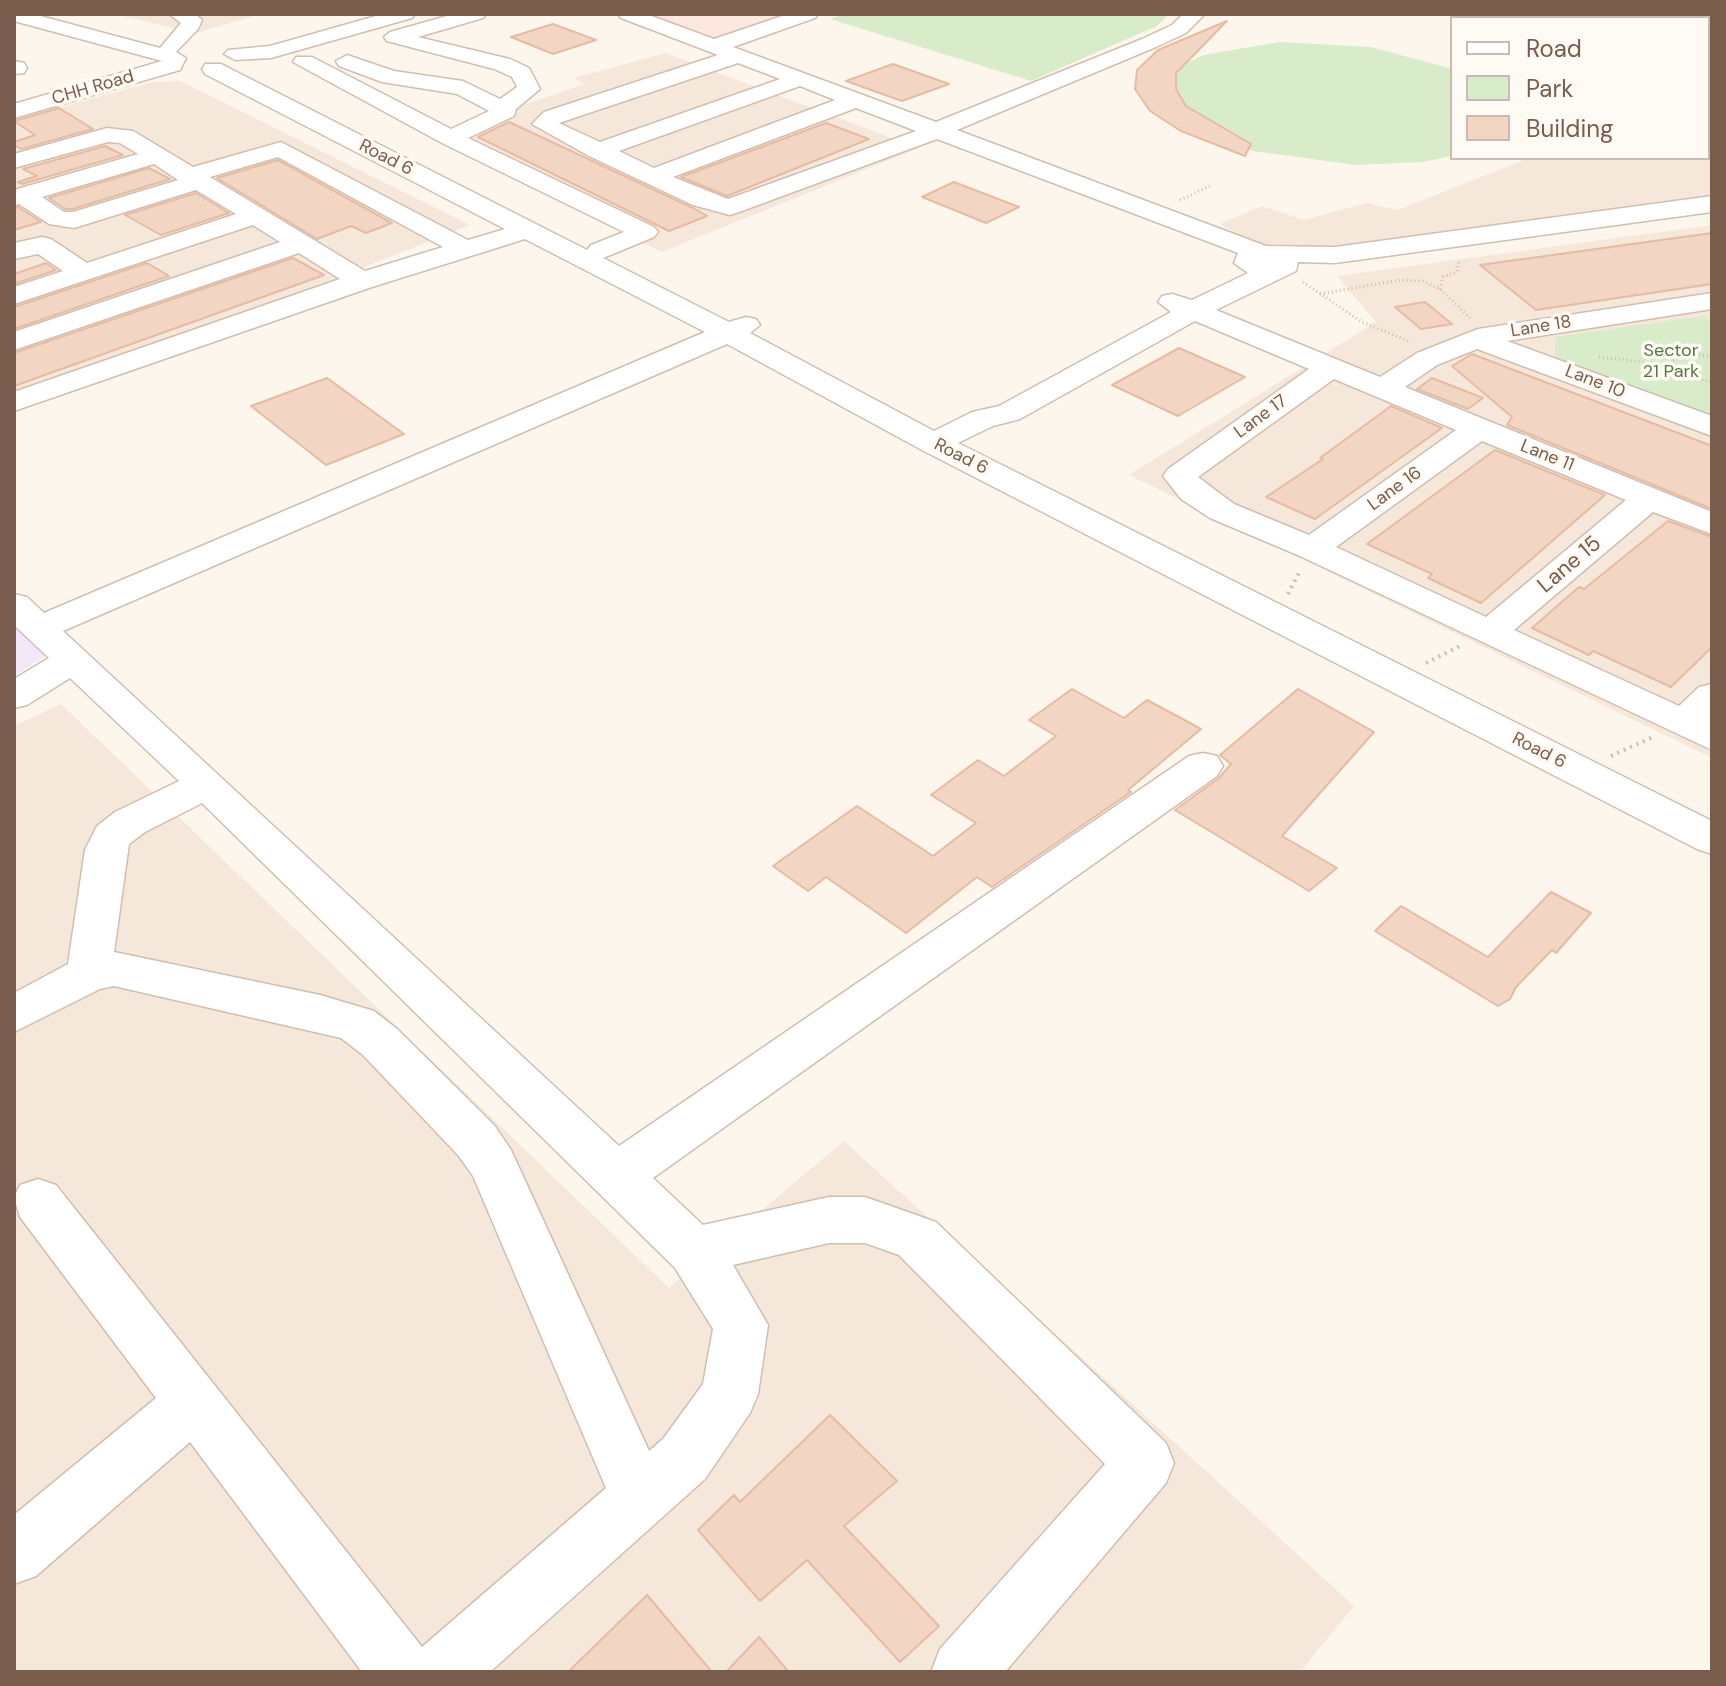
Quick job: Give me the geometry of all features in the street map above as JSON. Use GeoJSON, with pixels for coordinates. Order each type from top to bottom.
{"type":"FeatureCollection","features":[{"type":"Feature","properties":{"kind":"street","name":"Road 6"},"geometry":{"type":"LineString","coordinates":[[43,14],[201,57],[600,251],[737,329]]}},
{"type":"Feature","properties":{"kind":"street"},"geometry":{"type":"LineString","coordinates":[[179,14],[192,20],[201,57],[271,52],[405,14]]}},
{"type":"Feature","properties":{"kind":"street","name":"CHH Road"},"geometry":{"type":"LineString","coordinates":[[14,111],[356,14]]}},
{"type":"Feature","properties":{"kind":"street"},"geometry":{"type":"LineString","coordinates":[[476,14],[304,62],[450,138],[645,232],[600,251]]}},
{"type":"Feature","properties":{"kind":"street"},"geometry":{"type":"LineString","coordinates":[[603,14],[726,54]]}},
{"type":"Feature","properties":{"kind":"street"},"geometry":{"type":"LineString","coordinates":[[628,14],[793,81],[1267,263],[1351,268],[1450,247],[1623,224],[1712,220]]}},
{"type":"Feature","properties":{"kind":"street"},"geometry":{"type":"LineString","coordinates":[[808,14],[726,54],[544,121],[543,124],[702,200],[730,207],[930,133],[1149,43],[1179,29],[1195,14]]}},
{"type":"Feature","properties":{"kind":"street"},"geometry":{"type":"LineString","coordinates":[[1671,14],[1712,16]]}},
{"type":"Feature","properties":{"kind":"street","name":"Road 6"},"geometry":{"type":"LineString","coordinates":[[14,15],[201,57],[527,230],[957,431],[1712,811]]}},
{"type":"Feature","properties":{"kind":"street"},"geometry":{"type":"LineString","coordinates":[[394,37],[502,64],[521,73],[529,89],[503,107]]}},
{"type":"Feature","properties":{"kind":"street"},"geometry":{"type":"LineString","coordinates":[[331,55],[390,77],[463,88],[503,107]]}},
{"type":"Feature","properties":{"kind":"street"},"geometry":{"type":"LineString","coordinates":[[597,151],[793,81]]}},
{"type":"Feature","properties":{"kind":"street"},"geometry":{"type":"LineString","coordinates":[[651,177],[848,102]]}},
{"type":"Feature","properties":{"kind":"street"},"geometry":{"type":"LineString","coordinates":[[450,138],[503,114],[503,107]]}},
{"type":"Feature","properties":{"kind":"street"},"geometry":{"type":"LineString","coordinates":[[14,161],[116,134],[125,136],[362,281]]}},
{"type":"Feature","properties":{"kind":"street"},"geometry":{"type":"LineString","coordinates":[[18,197],[58,219],[74,220],[281,149],[464,248]]}},
{"type":"Feature","properties":{"kind":"street"},"geometry":{"type":"LineString","coordinates":[[18,197],[156,156]]}},
{"type":"Feature","properties":{"kind":"street"},"geometry":{"type":"LineString","coordinates":[[1623,224],[1712,204]]}},
{"type":"Feature","properties":{"kind":"street"},"geometry":{"type":"LineString","coordinates":[[108,209],[168,245]]}},
{"type":"Feature","properties":{"kind":"street"},"geometry":{"type":"LineString","coordinates":[[14,296],[256,216]]}},
{"type":"Feature","properties":{"kind":"street"},"geometry":{"type":"LineString","coordinates":[[14,402],[362,281],[527,230]]}},
{"type":"Feature","properties":{"kind":"street"},"geometry":{"type":"LineString","coordinates":[[14,341],[301,244]]}},
{"type":"Feature","properties":{"kind":"street"},"geometry":{"type":"LineString","coordinates":[[14,251],[42,245],[83,272]]}},
{"type":"Feature","properties":{"kind":"street"},"geometry":{"type":"LineString","coordinates":[[957,431],[1009,413],[1183,306],[1267,263]]}},
{"type":"Feature","properties":{"kind":"street","name":"Lane 18"},"geometry":{"type":"LineString","coordinates":[[1382,389],[1441,354],[1482,337],[1712,301]]}},
{"type":"Feature","properties":{"kind":"street","name":"Lane 11"},"geometry":{"type":"LineString","coordinates":[[1183,306],[1712,524]]}},
{"type":"Feature","properties":{"kind":"street"},"geometry":{"type":"LineString","coordinates":[[14,696],[42,631],[737,329]]}},
{"type":"Feature","properties":{"kind":"street","name":"Lane 10"},"geometry":{"type":"LineString","coordinates":[[1482,337],[1712,427]]}},
{"type":"Feature","properties":{"kind":"street","name":"Lane 17"},"geometry":{"type":"LineString","coordinates":[[1312,549],[1222,511],[1193,492],[1179,476],[1330,368]]}},
{"type":"Feature","properties":{"kind":"street","name":"Lane 16"},"geometry":{"type":"LineString","coordinates":[[1312,549],[1479,428]]}},
{"type":"Feature","properties":{"kind":"street","name":"Road 6"},"geometry":{"type":"LineString","coordinates":[[957,431],[1712,839]]}},
{"type":"Feature","properties":{"kind":"street","name":"Lane 15"},"geometry":{"type":"LineString","coordinates":[[1490,632],[1649,498]]}},
{"type":"Feature","properties":{"kind":"street"},"geometry":{"type":"LineString","coordinates":[[1312,549],[1698,731],[1712,696]]}},
{"type":"Feature","properties":{"kind":"street"},"geometry":{"type":"LineString","coordinates":[[42,631],[207,784],[694,1251],[741,1325],[730,1394],[684,1459],[442,1672]]}},
{"type":"Feature","properties":{"kind":"street"},"geometry":{"type":"LineString","coordinates":[[616,1176],[1203,766]]}},
{"type":"Feature","properties":{"kind":"street"},"geometry":{"type":"LineString","coordinates":[[89,974],[106,850],[112,836],[130,822],[207,784]]}},
{"type":"Feature","properties":{"kind":"street"},"geometry":{"type":"LineString","coordinates":[[14,1014],[89,974],[114,969],[320,1013],[357,1024],[380,1042],[476,1140],[493,1165],[640,1498]]}},
{"type":"Feature","properties":{"kind":"street"},"geometry":{"type":"LineString","coordinates":[[38,1201],[402,1672]]}},
{"type":"Feature","properties":{"kind":"street"},"geometry":{"type":"LineString","coordinates":[[694,1251],[829,1220],[865,1220],[917,1238],[1145,1463],[963,1672]]}},
{"type":"Feature","properties":{"kind":"street"},"geometry":{"type":"LineString","coordinates":[[14,1554],[194,1402]]}},
{"type":"Feature","properties":{"kind":"path"},"geometry":{"type":"LineString","coordinates":[[1440,289],[1443,277],[1457,272],[1450,247]]}},
{"type":"Feature","properties":{"kind":"path"},"geometry":{"type":"LineString","coordinates":[[1267,263],[1362,322],[1441,354]]}},
{"type":"Feature","properties":{"kind":"path"},"geometry":{"type":"LineString","coordinates":[[1320,294],[1400,280],[1423,281],[1440,289],[1482,337]]}},
{"type":"Feature","properties":{"kind":"path"},"geometry":{"type":"LineString","coordinates":[[1672,365],[1674,357],[1685,354],[1711,355]]}},
{"type":"Feature","properties":{"kind":"path"},"geometry":{"type":"LineString","coordinates":[[1623,365],[1587,355],[1672,365],[1682,374],[1712,382]]}},
{"type":"Feature","properties":{"kind":"path"},"geometry":{"type":"LineString","coordinates":[[1606,758],[1698,731]]}},
{"type":"Feature","properties":{"kind":"shaded area"},"geometry":{"type":"Polygon","coordinates":[[[113,14],[261,14],[196,33],[113,14]]]}},
{"type":"Feature","properties":{"kind":"shaded area"},"geometry":{"type":"Polygon","coordinates":[[[638,14],[817,14],[721,45],[638,14]]]}},
{"type":"Feature","properties":{"kind":"shaded area"},"geometry":{"type":"Polygon","coordinates":[[[1712,20],[1712,196],[1272,255],[1220,224],[1262,206],[1304,220],[1366,203],[1398,210],[1524,160],[1710,160],[1712,20]]]}},
{"type":"Feature","properties":{"kind":"shaded area"},"geometry":{"type":"Polygon","coordinates":[[[665,53],[919,148],[662,252],[428,137],[585,84],[574,78],[665,53]]]}},
{"type":"Feature","properties":{"kind":"shaded area"},"geometry":{"type":"Polygon","coordinates":[[[180,81],[470,225],[14,406],[14,120],[153,82],[180,81]]]}},
{"type":"Feature","properties":{"kind":"shaded area"},"geometry":{"type":"Polygon","coordinates":[[[1712,225],[1712,758],[1129,475],[1376,322],[1337,276],[1712,225]]]}},
{"type":"Feature","properties":{"kind":"shaded area"},"geometry":{"type":"Polygon","coordinates":[[[14,626],[48,654],[14,676],[14,626]]]}},
{"type":"Feature","properties":{"kind":"shaded area"},"geometry":{"type":"Polygon","coordinates":[[[61,704],[669,1288],[844,1141],[1354,1606],[1300,1672],[14,1672],[14,726],[61,704]]]}},
{"type":"Feature","properties":{"kind":"green space"},"geometry":{"type":"Polygon","coordinates":[[[844,14],[1169,14],[1157,26],[1031,81],[830,19],[844,14]]]}},
{"type":"Feature","properties":{"kind":"green space"},"geometry":{"type":"Polygon","coordinates":[[[1279,42],[1371,47],[1450,68],[1450,156],[1423,162],[1356,165],[1253,151],[1200,131],[1166,83],[1186,63],[1204,55],[1279,42]]]}},
{"type":"Feature","properties":{"kind":"green space","name":"Sector 21 Park"},"geometry":{"type":"Polygon","coordinates":[[[1704,316],[1712,321],[1712,419],[1554,360],[1556,337],[1704,316]]]}},
{"type":"Feature","properties":{"kind":"building"},"geometry":{"type":"Polygon","coordinates":[[[1227,21],[1176,73],[1176,89],[1186,106],[1251,144],[1245,156],[1181,131],[1150,111],[1135,89],[1137,70],[1158,50],[1227,21]]]}},
{"type":"Feature","properties":{"kind":"building"},"geometry":{"type":"Polygon","coordinates":[[[553,24],[596,40],[553,54],[511,37],[553,24]]]}},
{"type":"Feature","properties":{"kind":"building"},"geometry":{"type":"Polygon","coordinates":[[[893,64],[949,84],[902,101],[846,81],[893,64]]]}},
{"type":"Feature","properties":{"kind":"building"},"geometry":{"type":"Polygon","coordinates":[[[59,108],[93,129],[21,149],[14,145],[14,142],[35,135],[14,121],[59,108]]]}},
{"type":"Feature","properties":{"kind":"building"},"geometry":{"type":"Polygon","coordinates":[[[509,122],[707,216],[669,231],[478,137],[509,122]]]}},
{"type":"Feature","properties":{"kind":"building"},"geometry":{"type":"Polygon","coordinates":[[[826,123],[869,139],[727,196],[681,177],[826,123]]]}},
{"type":"Feature","properties":{"kind":"building"},"geometry":{"type":"Polygon","coordinates":[[[105,146],[123,155],[22,184],[18,182],[37,176],[23,169],[105,146]]]}},
{"type":"Feature","properties":{"kind":"building"},"geometry":{"type":"Polygon","coordinates":[[[278,160],[392,223],[366,233],[351,226],[317,239],[217,178],[278,160]]]}},
{"type":"Feature","properties":{"kind":"building"},"geometry":{"type":"Polygon","coordinates":[[[149,168],[170,179],[73,209],[65,209],[49,198],[149,168]]]}},
{"type":"Feature","properties":{"kind":"building"},"geometry":{"type":"Polygon","coordinates":[[[954,182],[1019,207],[986,223],[922,197],[954,182]]]}},
{"type":"Feature","properties":{"kind":"building"},"geometry":{"type":"Polygon","coordinates":[[[196,193],[229,213],[161,235],[125,215],[196,193]]]}},
{"type":"Feature","properties":{"kind":"building"},"geometry":{"type":"Polygon","coordinates":[[[18,207],[41,222],[14,230],[14,208],[18,207]]]}},
{"type":"Feature","properties":{"kind":"building"},"geometry":{"type":"Polygon","coordinates":[[[1712,233],[1712,284],[1536,310],[1480,265],[1712,233]]]}},
{"type":"Feature","properties":{"kind":"building"},"geometry":{"type":"Polygon","coordinates":[[[293,258],[324,275],[14,386],[14,353],[293,258]]]}},
{"type":"Feature","properties":{"kind":"building"},"geometry":{"type":"Polygon","coordinates":[[[46,263],[56,270],[14,284],[14,274],[46,263]]]}},
{"type":"Feature","properties":{"kind":"building"},"geometry":{"type":"Polygon","coordinates":[[[147,263],[169,276],[14,329],[14,307],[147,263]]]}},
{"type":"Feature","properties":{"kind":"building"},"geometry":{"type":"Polygon","coordinates":[[[1425,302],[1452,324],[1421,329],[1395,307],[1425,302]]]}},
{"type":"Feature","properties":{"kind":"building"},"geometry":{"type":"Polygon","coordinates":[[[1179,348],[1245,377],[1178,416],[1112,385],[1179,348]]]}},
{"type":"Feature","properties":{"kind":"building"},"geometry":{"type":"Polygon","coordinates":[[[1472,354],[1712,446],[1712,509],[1507,425],[1512,417],[1452,366],[1472,354]]]}},
{"type":"Feature","properties":{"kind":"building"},"geometry":{"type":"Polygon","coordinates":[[[327,378],[404,434],[326,465],[251,406],[327,378]]]}},
{"type":"Feature","properties":{"kind":"building"},"geometry":{"type":"Polygon","coordinates":[[[1432,378],[1483,398],[1468,409],[1417,389],[1432,378]]]}},
{"type":"Feature","properties":{"kind":"building"},"geometry":{"type":"Polygon","coordinates":[[[1391,406],[1442,428],[1315,519],[1266,497],[1323,459],[1320,458],[1391,406]]]}},
{"type":"Feature","properties":{"kind":"building"},"geometry":{"type":"Polygon","coordinates":[[[1495,450],[1605,495],[1481,603],[1428,578],[1432,574],[1367,544],[1495,450]]]}},
{"type":"Feature","properties":{"kind":"building"},"geometry":{"type":"Polygon","coordinates":[[[1668,521],[1712,537],[1712,647],[1671,687],[1593,651],[1589,655],[1532,628],[1579,587],[1584,589],[1668,521]]]}},
{"type":"Feature","properties":{"kind":"building"},"geometry":{"type":"Polygon","coordinates":[[[1072,689],[1124,718],[1147,700],[1201,729],[1128,790],[1131,792],[992,887],[977,877],[906,933],[826,877],[808,891],[773,866],[857,806],[933,856],[976,823],[931,795],[978,760],[1004,776],[1056,736],[1029,720],[1072,689]]]}},
{"type":"Feature","properties":{"kind":"building"},"geometry":{"type":"Polygon","coordinates":[[[1298,689],[1374,732],[1282,836],[1337,868],[1309,891],[1175,810],[1219,778],[1231,764],[1220,755],[1298,689]]]}},
{"type":"Feature","properties":{"kind":"building"},"geometry":{"type":"Polygon","coordinates":[[[1551,892],[1591,913],[1556,953],[1552,950],[1516,987],[1510,999],[1498,1006],[1375,931],[1401,906],[1488,957],[1551,892]]]}},
{"type":"Feature","properties":{"kind":"building"},"geometry":{"type":"Polygon","coordinates":[[[830,1415],[897,1481],[844,1526],[939,1626],[900,1662],[807,1560],[760,1601],[698,1530],[734,1495],[740,1502],[830,1415]]]}},
{"type":"Feature","properties":{"kind":"building"},"geometry":{"type":"Polygon","coordinates":[[[647,1595],[712,1672],[568,1672],[647,1595]]]}},
{"type":"Feature","properties":{"kind":"building"},"geometry":{"type":"Polygon","coordinates":[[[759,1637],[789,1672],[726,1672],[759,1637]]]}}]}
